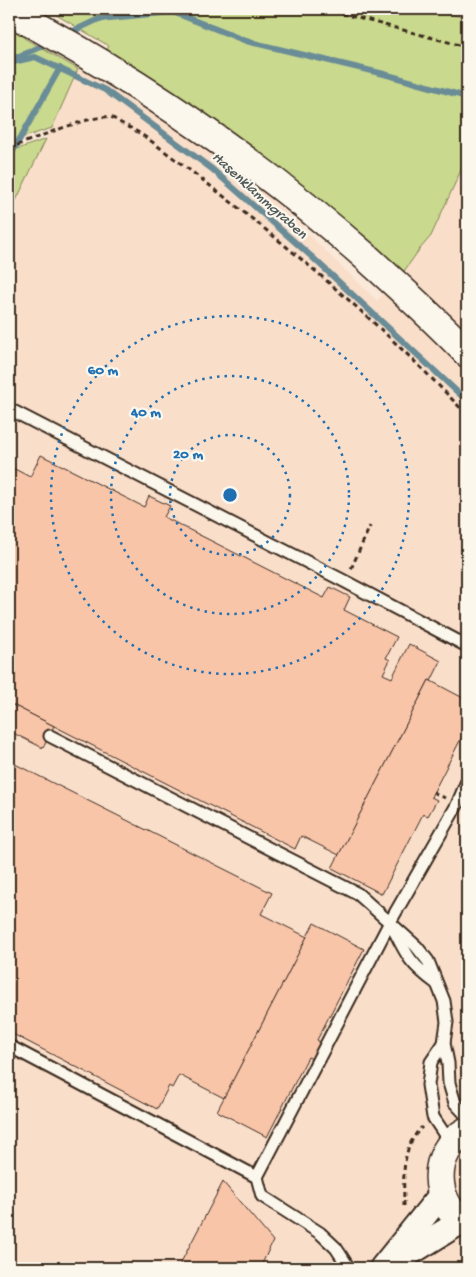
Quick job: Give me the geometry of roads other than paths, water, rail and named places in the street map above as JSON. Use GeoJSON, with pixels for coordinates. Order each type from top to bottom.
{"type":"FeatureCollection","features":[{"type":"Feature","properties":{"kind":"main road"},"geometry":{"type":"LineString","coordinates":[[9,11],[94,58],[221,140],[292,195],[394,282],[467,353]]}},
{"type":"Feature","properties":{"kind":"main road"},"geometry":{"type":"LineString","coordinates":[[459,1138],[441,1163],[439,1173],[442,1194],[454,1214],[465,1222]]}},
{"type":"Feature","properties":{"kind":"street"},"geometry":{"type":"LineString","coordinates":[[383,1268],[442,1194]]}},
{"type":"Feature","properties":{"kind":"street"},"geometry":{"type":"LineString","coordinates":[[383,1268],[465,1222]]}},
{"type":"Feature","properties":{"kind":"lane"},"geometry":{"type":"LineString","coordinates":[[9,409],[467,646]]}},
{"type":"Feature","properties":{"kind":"lane"},"geometry":{"type":"LineString","coordinates":[[50,736],[358,894],[390,922],[407,956],[418,969],[436,983],[444,1001],[447,1022],[444,1043],[451,1090],[455,1103],[467,1116]]}},
{"type":"Feature","properties":{"kind":"lane"},"geometry":{"type":"LineString","coordinates":[[349,1268],[336,1248],[320,1234],[262,1196],[257,1178],[390,922],[457,805],[467,781]]}},
{"type":"Feature","properties":{"kind":"lane"},"geometry":{"type":"LineString","coordinates":[[444,1043],[431,1062],[428,1085],[434,1117],[459,1138]]}},
{"type":"Feature","properties":{"kind":"lane"},"geometry":{"type":"LineString","coordinates":[[9,1046],[257,1178]]}},
{"type":"Feature","properties":{"kind":"waterway"},"geometry":{"type":"LineString","coordinates":[[67,34],[99,19],[173,12],[246,41],[384,74],[467,97]]}},
{"type":"Feature","properties":{"kind":"waterway"},"geometry":{"type":"LineString","coordinates":[[15,58],[49,43]]}},
{"type":"Feature","properties":{"kind":"waterway","name":"Hasenklammgraben"},"geometry":{"type":"LineString","coordinates":[[9,63],[35,57],[105,90],[212,169],[312,257],[466,400]]}},
{"type":"Feature","properties":{"kind":"waterway"},"geometry":{"type":"LineString","coordinates":[[9,158],[60,68]]}}]}
